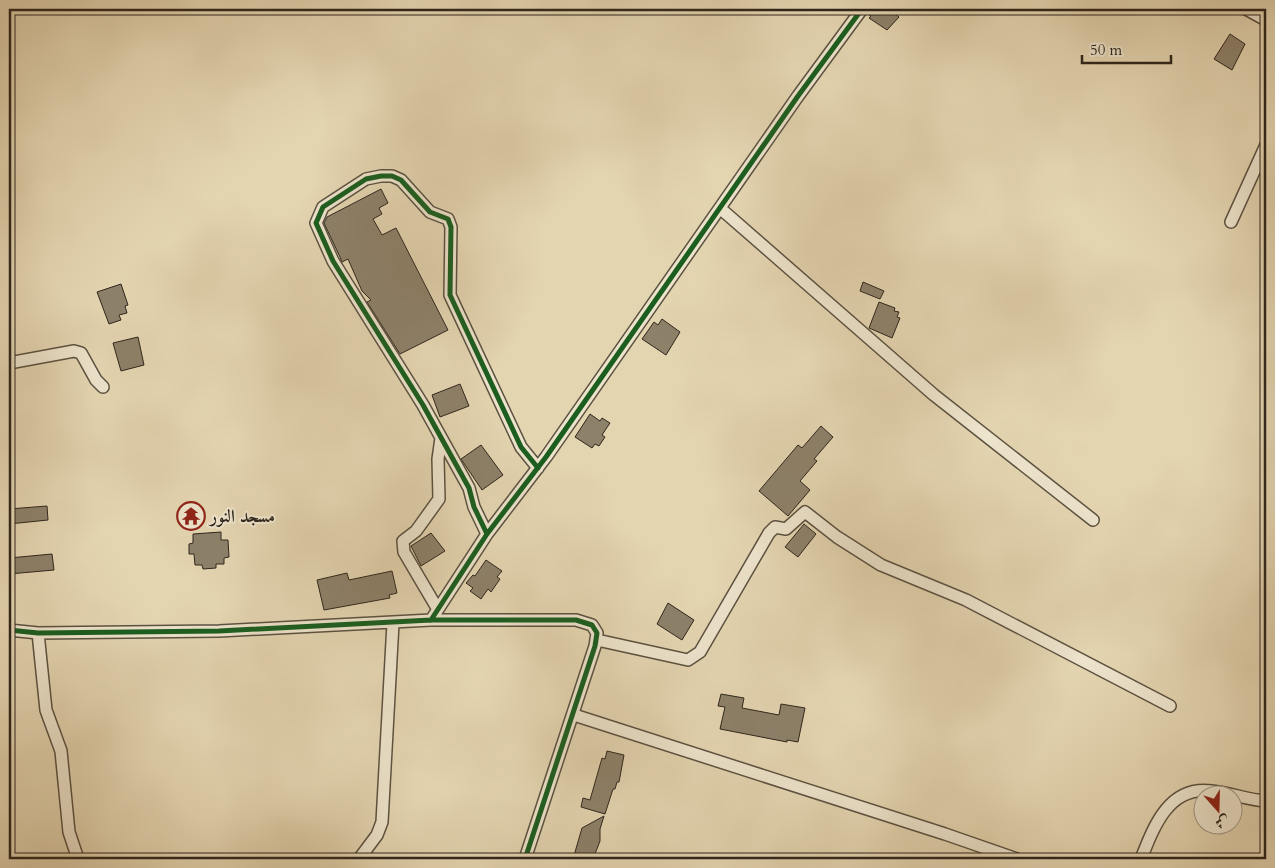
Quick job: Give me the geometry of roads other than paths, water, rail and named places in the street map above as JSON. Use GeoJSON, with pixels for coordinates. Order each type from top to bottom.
{"type":"FeatureCollection","features":[{"type":"Feature","properties":{"kind":"street"},"geometry":{"type":"LineString","coordinates":[[431,620],[437,608],[488,534],[538,468],[721,209],[798,96],[862,9]]}},
{"type":"Feature","properties":{"kind":"street"},"geometry":{"type":"LineString","coordinates":[[1246,9],[1266,20]]}},
{"type":"Feature","properties":{"kind":"street"},"geometry":{"type":"LineString","coordinates":[[1231,222],[1266,145]]}},
{"type":"Feature","properties":{"kind":"street"},"geometry":{"type":"LineString","coordinates":[[488,534],[476,513],[469,488],[423,405],[333,261],[316,223],[323,207],[366,179],[392,176],[401,180],[430,212],[448,219],[451,227],[450,295],[521,446],[538,468]]}},
{"type":"Feature","properties":{"kind":"street"},"geometry":{"type":"LineString","coordinates":[[721,209],[934,395],[1093,520]]}},
{"type":"Feature","properties":{"kind":"street"},"geometry":{"type":"LineString","coordinates":[[9,363],[74,351],[81,353],[96,380],[103,387]]}},
{"type":"Feature","properties":{"kind":"street"},"geometry":{"type":"LineString","coordinates":[[437,608],[404,552],[403,541],[428,516],[439,499],[438,459],[441,438]]}},
{"type":"Feature","properties":{"kind":"street"},"geometry":{"type":"LineString","coordinates":[[597,640],[688,660],[692,659],[700,652],[769,533],[775,527],[786,529],[805,512],[837,537],[880,565],[966,600],[1170,706]]}},
{"type":"Feature","properties":{"kind":"street"},"geometry":{"type":"LineString","coordinates":[[9,630],[38,633],[219,631],[431,620],[576,620],[592,625],[597,633],[597,640],[574,715],[525,859]]}},
{"type":"Feature","properties":{"kind":"street"},"geometry":{"type":"LineString","coordinates":[[359,859],[377,835],[382,822],[393,623]]}},
{"type":"Feature","properties":{"kind":"street"},"geometry":{"type":"LineString","coordinates":[[38,633],[46,710],[61,751],[69,832],[78,859]]}},
{"type":"Feature","properties":{"kind":"street"},"geometry":{"type":"LineString","coordinates":[[574,715],[945,834],[1017,859]]}},
{"type":"Feature","properties":{"kind":"street"},"geometry":{"type":"LineString","coordinates":[[1141,859],[1152,829],[1162,813],[1174,800],[1184,794],[1212,791],[1266,801]]}},
{"type":"Feature","properties":{"kind":"place","name":"مسجد النور"},"geometry":{"type":"Point","coordinates":[191,516]}}]}
